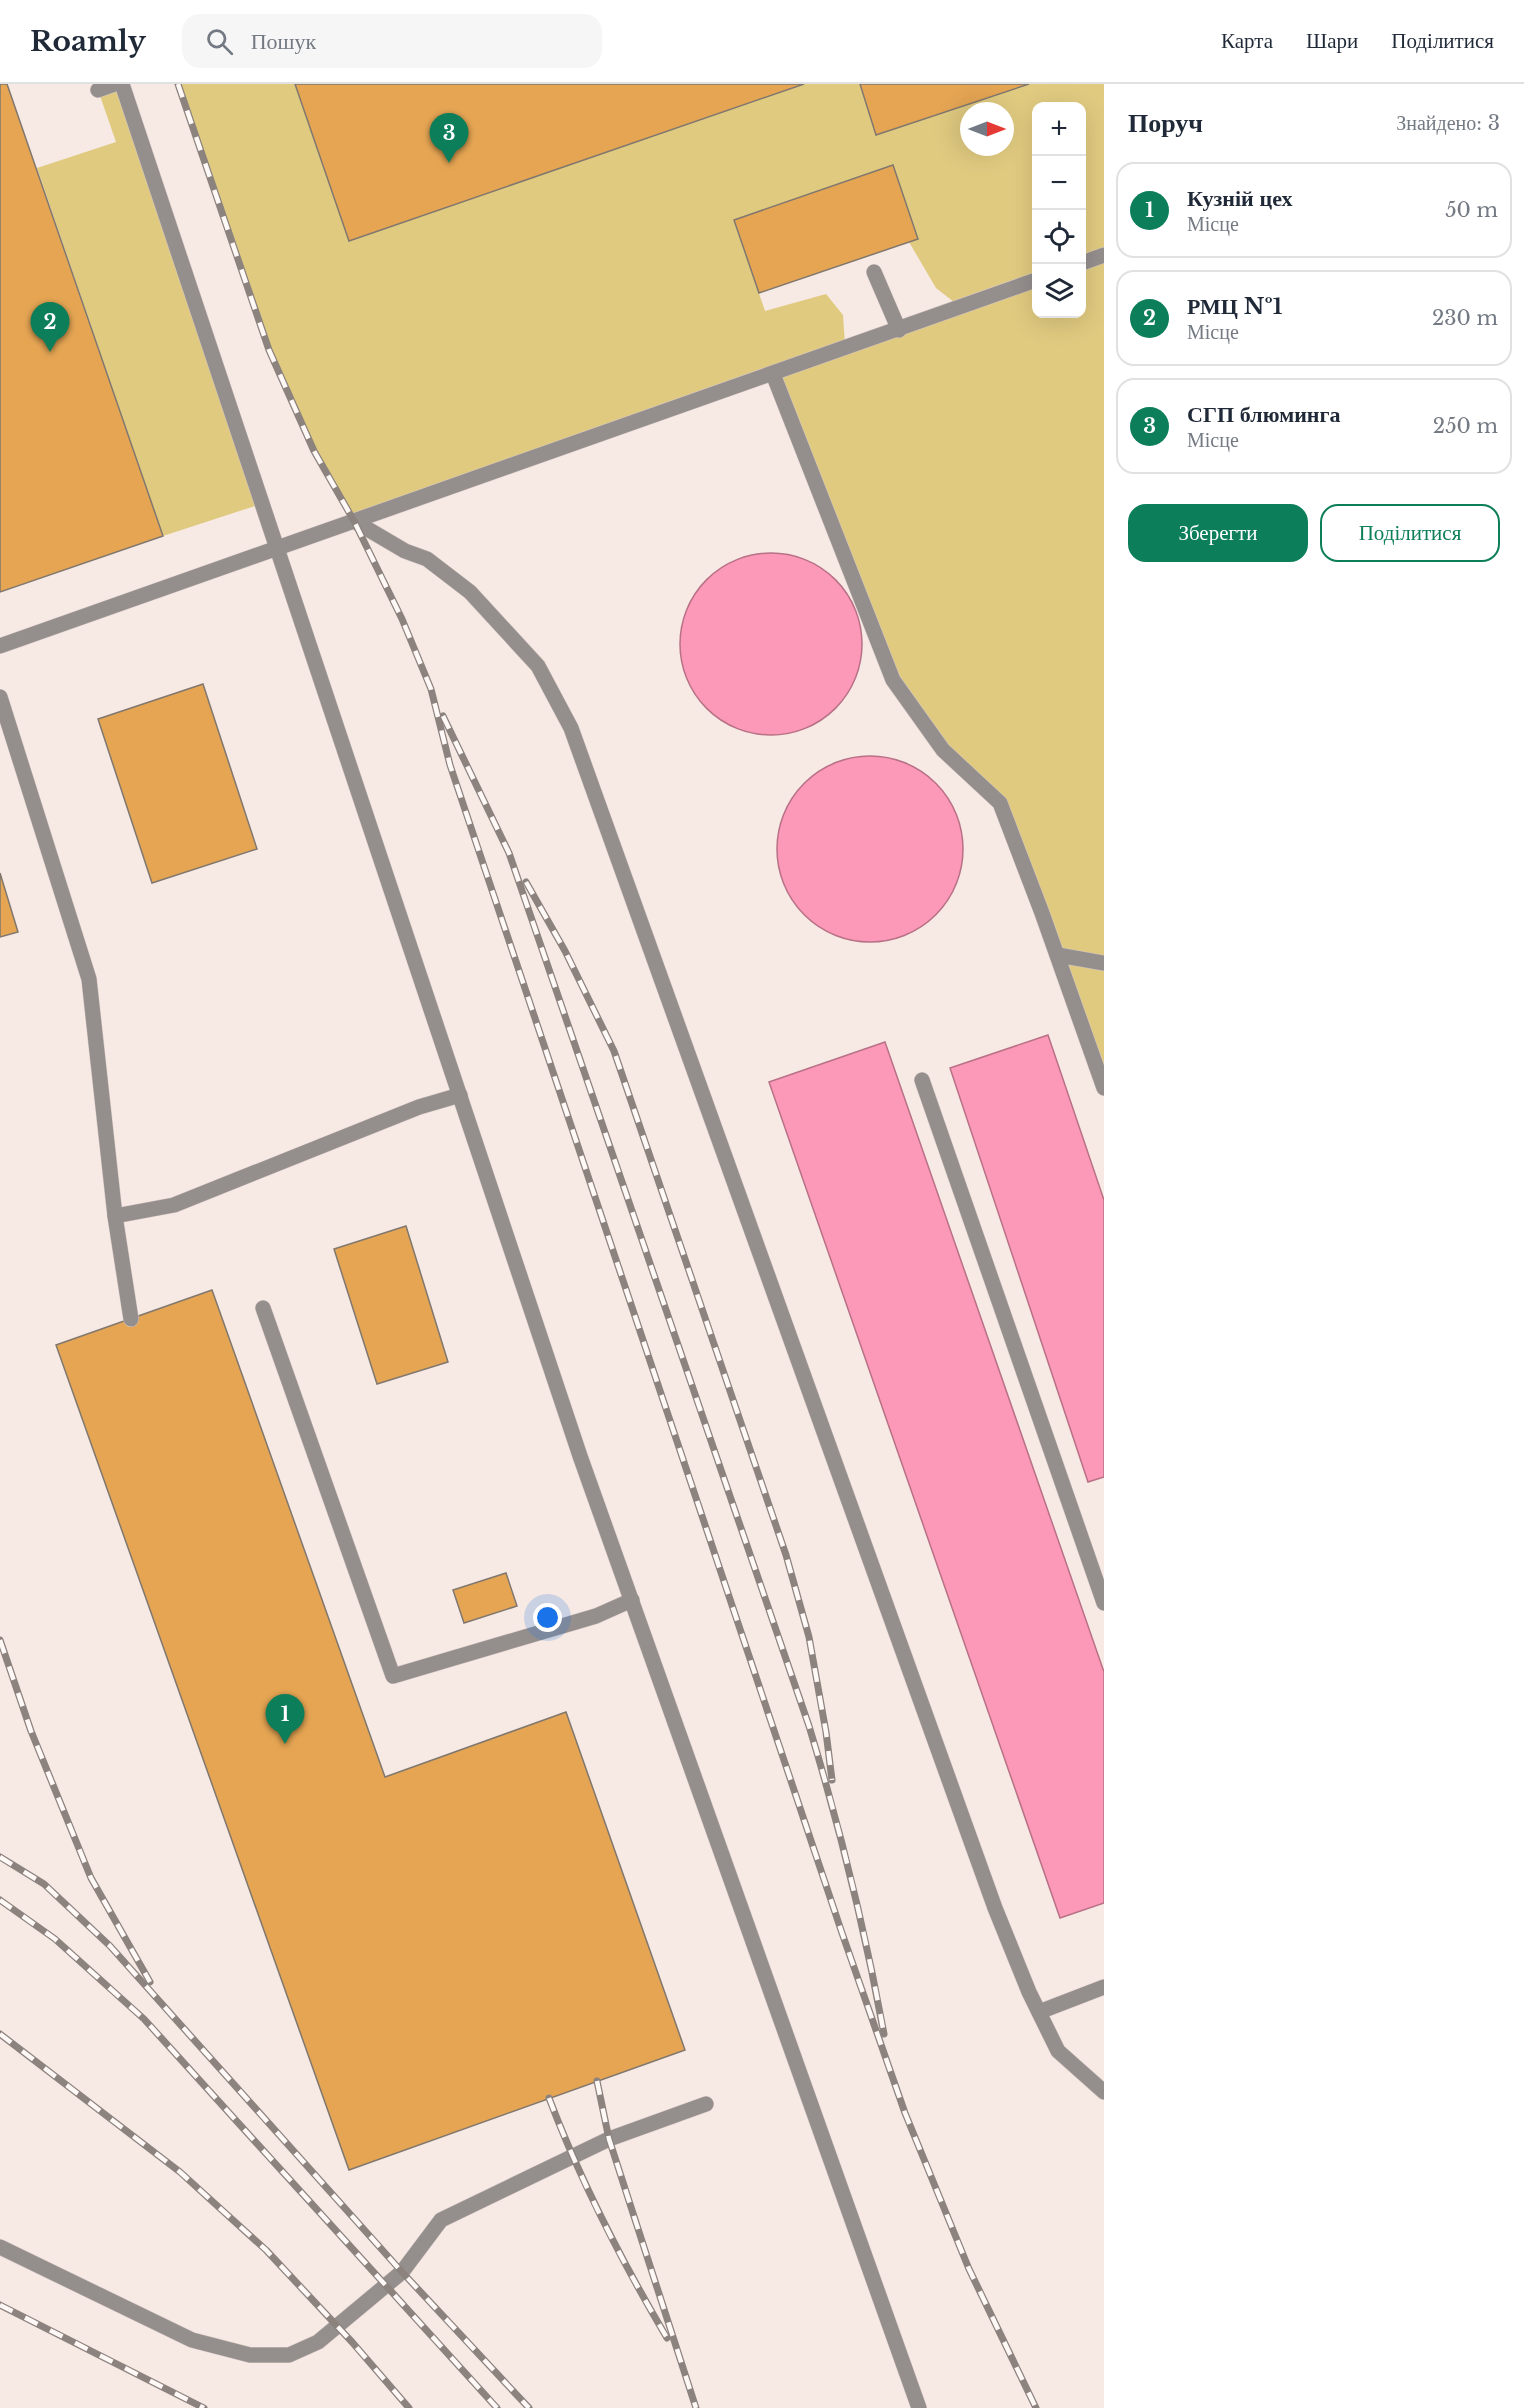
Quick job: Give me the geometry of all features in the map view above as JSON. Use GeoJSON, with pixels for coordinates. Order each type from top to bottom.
{"type":"FeatureCollection","features":[{"type":"Feature","properties":{"kind":"lane"},"geometry":{"type":"LineString","coordinates":[[98,90],[115,84]]}},
{"type":"Feature","properties":{"kind":"lane"},"geometry":{"type":"LineString","coordinates":[[122,84],[580,1456],[919,2408]]}},
{"type":"Feature","properties":{"kind":"lane"},"geometry":{"type":"LineString","coordinates":[[1086,262],[1104,255]]}},
{"type":"Feature","properties":{"kind":"lane"},"geometry":{"type":"LineString","coordinates":[[874,272],[899,330]]}},
{"type":"Feature","properties":{"kind":"lane"},"geometry":{"type":"LineString","coordinates":[[0,646],[1032,281]]}},
{"type":"Feature","properties":{"kind":"lane"},"geometry":{"type":"LineString","coordinates":[[773,374],[893,680],[943,750],[1000,803],[1058,955],[1104,1088]]}},
{"type":"Feature","properties":{"kind":"lane"},"geometry":{"type":"LineString","coordinates":[[354,521],[405,551],[427,559],[470,592],[538,666],[571,728],[994,1908],[1038,2012],[1058,2051],[1104,2092]]}},
{"type":"Feature","properties":{"kind":"lane"},"geometry":{"type":"LineString","coordinates":[[0,697],[89,979],[115,1216],[131,1319]]}},
{"type":"Feature","properties":{"kind":"lane"},"geometry":{"type":"LineString","coordinates":[[1058,955],[1104,963]]}},
{"type":"Feature","properties":{"kind":"lane"},"geometry":{"type":"LineString","coordinates":[[922,1080],[1104,1603]]}},
{"type":"Feature","properties":{"kind":"lane"},"geometry":{"type":"LineString","coordinates":[[115,1216],[174,1204],[419,1107],[460,1095]]}},
{"type":"Feature","properties":{"kind":"lane"},"geometry":{"type":"LineString","coordinates":[[262,1308],[393,1676],[596,1616],[632,1600]]}},
{"type":"Feature","properties":{"kind":"lane"},"geometry":{"type":"LineString","coordinates":[[1038,2012],[1104,1988]]}},
{"type":"Feature","properties":{"kind":"lane"},"geometry":{"type":"LineString","coordinates":[[0,2247],[192,2340],[250,2355],[289,2355],[318,2342],[402,2272],[441,2220],[609,2139],[706,2104]]}},
{"type":"Feature","properties":{"kind":"shaded area"},"geometry":{"type":"Polygon","coordinates":[[[96,84],[122,84],[261,504],[163,536],[37,168],[116,142],[96,84]]]}},
{"type":"Feature","properties":{"kind":"shaded area"},"geometry":{"type":"Polygon","coordinates":[[[178,84],[295,84],[349,241],[804,84],[860,84],[876,134],[960,107],[960,156],[1014,156],[1014,102],[974,102],[1029,84],[1104,84],[1104,1088],[1000,803],[943,750],[893,680],[773,374],[354,521],[314,451],[269,350],[178,84]],[[893,165],[734,220],[765,311],[826,294],[843,315],[845,345],[954,302],[936,288],[909,242],[918,238],[893,165]]]}},
{"type":"Feature","properties":{"kind":"shaded area"},"geometry":{"type":"Polygon","coordinates":[[[771,553],[806,560],[821,568],[835,580],[847,594],[855,609],[862,644],[855,679],[847,694],[835,708],[821,720],[806,728],[771,735],[736,728],[721,720],[707,708],[695,694],[687,679],[680,644],[687,609],[695,594],[707,580],[721,568],[736,560],[771,553]]]}},
{"type":"Feature","properties":{"kind":"shaded area"},"geometry":{"type":"Polygon","coordinates":[[[879,756],[906,763],[922,771],[936,783],[948,797],[956,813],[962,831],[962,867],[956,885],[948,901],[936,915],[922,927],[906,935],[888,941],[861,942],[834,935],[818,927],[792,901],[778,867],[777,840],[784,813],[792,797],[818,771],[852,757],[879,756]]]}},
{"type":"Feature","properties":{"kind":"shaded area"},"geometry":{"type":"Polygon","coordinates":[[[1048,1035],[1104,1200],[1104,1477],[1088,1482],[950,1068],[1048,1035]]]}},
{"type":"Feature","properties":{"kind":"shaded area"},"geometry":{"type":"Polygon","coordinates":[[[885,1042],[1104,1672],[1104,1903],[1060,1918],[769,1082],[885,1042]]]}},
{"type":"Feature","properties":{"kind":"building"},"geometry":{"type":"Polygon","coordinates":[[[0,84],[7,84],[163,536],[0,592],[0,84]]]}},
{"type":"Feature","properties":{"kind":"building"},"geometry":{"type":"Polygon","coordinates":[[[295,84],[804,84],[349,241],[295,84]]]}},
{"type":"Feature","properties":{"kind":"building"},"geometry":{"type":"Polygon","coordinates":[[[860,84],[1029,84],[975,102],[960,102],[960,107],[876,135],[860,84]]]}},
{"type":"Feature","properties":{"kind":"building"},"geometry":{"type":"Polygon","coordinates":[[[893,165],[918,239],[759,293],[734,220],[893,165]]]}},
{"type":"Feature","properties":{"kind":"building"},"geometry":{"type":"Polygon","coordinates":[[[203,684],[257,849],[152,883],[98,719],[203,684]]]}},
{"type":"Feature","properties":{"kind":"building"},"geometry":{"type":"Polygon","coordinates":[[[0,873],[18,932],[0,937],[0,873]]]}},
{"type":"Feature","properties":{"kind":"building"},"geometry":{"type":"Polygon","coordinates":[[[406,1226],[448,1362],[377,1384],[334,1249],[406,1226]]]}},
{"type":"Feature","properties":{"kind":"building"},"geometry":{"type":"Polygon","coordinates":[[[212,1290],[385,1777],[566,1712],[685,2050],[349,2170],[56,1345],[212,1290]]]}},
{"type":"Feature","properties":{"kind":"building"},"geometry":{"type":"Polygon","coordinates":[[[506,1573],[517,1606],[464,1623],[453,1590],[506,1573]]]}},
{"type":"Feature","properties":{"kind":"railway"},"geometry":{"type":"LineString","coordinates":[[178,84],[269,350],[314,451],[354,521],[402,619],[431,689],[450,765],[842,1933],[905,2113],[969,2269],[1036,2408]]}},
{"type":"Feature","properties":{"kind":"railway"},"geometry":{"type":"LineString","coordinates":[[443,716],[509,853],[809,1726],[851,1879],[884,2034]]}},
{"type":"Feature","properties":{"kind":"railway"},"geometry":{"type":"LineString","coordinates":[[526,882],[565,951],[614,1051],[786,1555],[809,1637],[832,1780]]}},
{"type":"Feature","properties":{"kind":"railway"},"geometry":{"type":"LineString","coordinates":[[0,1640],[31,1731],[91,1878],[150,1982]]}},
{"type":"Feature","properties":{"kind":"railway"},"geometry":{"type":"LineString","coordinates":[[0,1857],[44,1884],[110,1946],[402,2272],[529,2408]]}},
{"type":"Feature","properties":{"kind":"railway"},"geometry":{"type":"LineString","coordinates":[[0,1900],[55,1939],[144,2019],[497,2408]]}},
{"type":"Feature","properties":{"kind":"railway"},"geometry":{"type":"LineString","coordinates":[[0,2034],[180,2172],[266,2250],[352,2342],[409,2408]]}},
{"type":"Feature","properties":{"kind":"railway"},"geometry":{"type":"LineString","coordinates":[[597,2081],[609,2139],[696,2408]]}},
{"type":"Feature","properties":{"kind":"railway"},"geometry":{"type":"LineString","coordinates":[[549,2098],[574,2160],[603,2220],[667,2338]]}},
{"type":"Feature","properties":{"kind":"railway"},"geometry":{"type":"LineString","coordinates":[[0,2305],[204,2408]]}},
{"type":"Feature","properties":{"kind":"place","name":"СГП блюминга"},"geometry":{"type":"Point","coordinates":[449,163]}},
{"type":"Feature","properties":{"kind":"place","name":"РМЦ №1"},"geometry":{"type":"Point","coordinates":[50,352]}},
{"type":"Feature","properties":{"kind":"place","name":"Кузній цех"},"geometry":{"type":"Point","coordinates":[285,1744]}}]}
